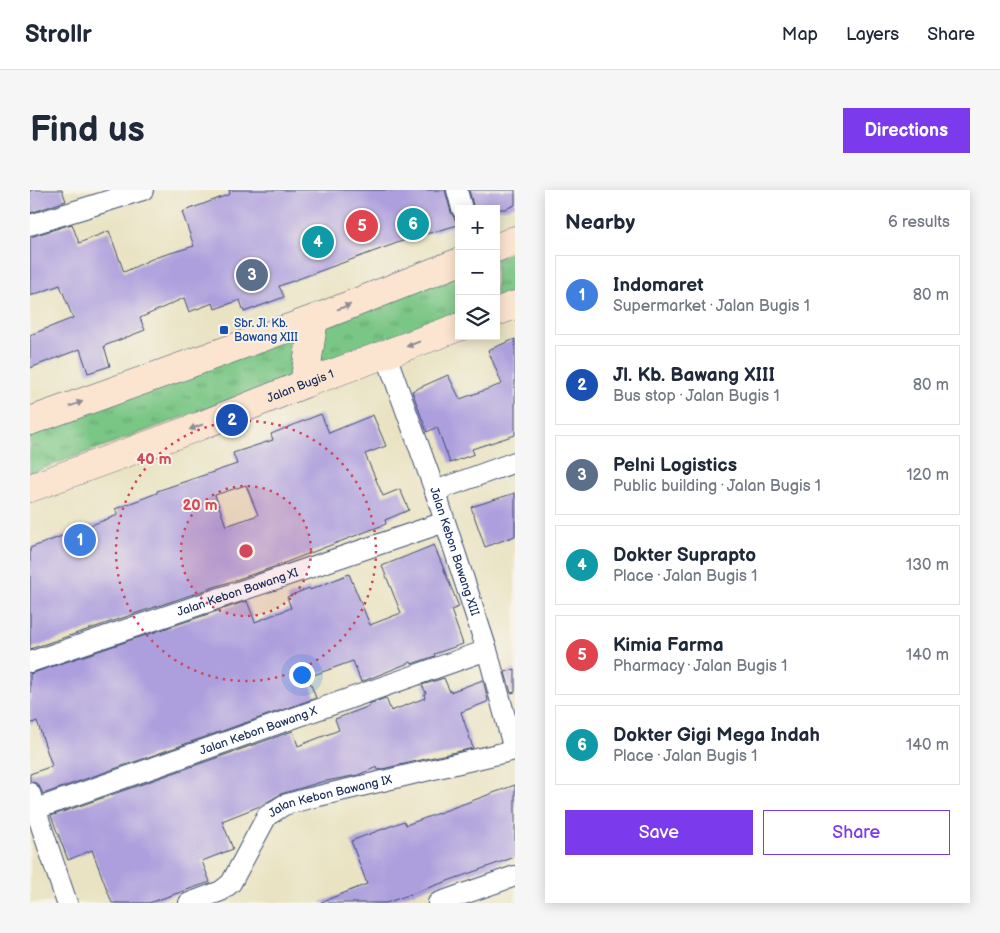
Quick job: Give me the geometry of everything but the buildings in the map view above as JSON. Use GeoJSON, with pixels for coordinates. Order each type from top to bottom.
{"type":"FeatureCollection","features":[{"type":"Feature","properties":{"kind":"street"},"geometry":{"type":"LineString","coordinates":[[30,225],[143,190]]}},
{"type":"Feature","properties":{"kind":"street"},"geometry":{"type":"LineString","coordinates":[[457,190],[461,205]]}},
{"type":"Feature","properties":{"kind":"street"},"geometry":{"type":"LineString","coordinates":[[500,246],[515,240]]}},
{"type":"Feature","properties":{"kind":"street"},"geometry":{"type":"LineString","coordinates":[[30,421],[314,318],[455,264]]}},
{"type":"Feature","properties":{"kind":"street"},"geometry":{"type":"LineString","coordinates":[[500,311],[515,305]]}},
{"type":"Feature","properties":{"kind":"street"},"geometry":{"type":"LineString","coordinates":[[304,384],[314,318]]}},
{"type":"Feature","properties":{"kind":"street","name":"Jalan Bugis 1"},"geometry":{"type":"LineString","coordinates":[[30,488],[200,426],[304,384],[455,329]]}},
{"type":"Feature","properties":{"kind":"street","name":"Jalan Kebon Bawang XIII"},"geometry":{"type":"LineString","coordinates":[[386,355],[435,491],[487,650],[514,750]]}},
{"type":"Feature","properties":{"kind":"street"},"geometry":{"type":"LineString","coordinates":[[435,491],[515,462]]}},
{"type":"Feature","properties":{"kind":"street","name":"Jalan Kebon Bawang XI"},"geometry":{"type":"LineString","coordinates":[[30,662],[445,522]]}},
{"type":"Feature","properties":{"kind":"street","name":"Jalan Kebon Bawang X"},"geometry":{"type":"LineString","coordinates":[[32,804],[487,650]]}},
{"type":"Feature","properties":{"kind":"street","name":"Jalan Kebon Bawang IX"},"geometry":{"type":"LineString","coordinates":[[189,903],[221,891],[231,883],[267,816],[284,806],[514,750]]}},
{"type":"Feature","properties":{"kind":"street"},"geometry":{"type":"LineString","coordinates":[[32,804],[67,903]]}},
{"type":"Feature","properties":{"kind":"street"},"geometry":{"type":"LineString","coordinates":[[438,903],[515,876]]}},
{"type":"Feature","properties":{"kind":"green space"},"geometry":{"type":"Polygon","coordinates":[[[515,251],[515,293],[500,299],[500,295],[500,257],[515,251]]]}},
{"type":"Feature","properties":{"kind":"green space"},"geometry":{"type":"Polygon","coordinates":[[[455,274],[455,317],[364,351],[30,473],[30,433],[455,274]]]}},
{"type":"Feature","properties":{"kind":"place","name":"Dokter Gigi Mega Indah"},"geometry":{"type":"Point","coordinates":[413,224]}},
{"type":"Feature","properties":{"kind":"place","name":"Kimia Farma"},"geometry":{"type":"Point","coordinates":[362,226]}},
{"type":"Feature","properties":{"kind":"place","name":"Dokter Suprapto"},"geometry":{"type":"Point","coordinates":[318,242]}},
{"type":"Feature","properties":{"kind":"place","name":"Pelni Logistics"},"geometry":{"type":"Point","coordinates":[252,275]}},
{"type":"Feature","properties":{"kind":"place","name":"Sbr. Jl. Kb. Bawang XIII"},"geometry":{"type":"Point","coordinates":[224,330]}},
{"type":"Feature","properties":{"kind":"place","name":"Jl. Kb. Bawang XIII"},"geometry":{"type":"Point","coordinates":[232,420]}},
{"type":"Feature","properties":{"kind":"place","name":"Indomaret"},"geometry":{"type":"Point","coordinates":[80,540]}}]}
